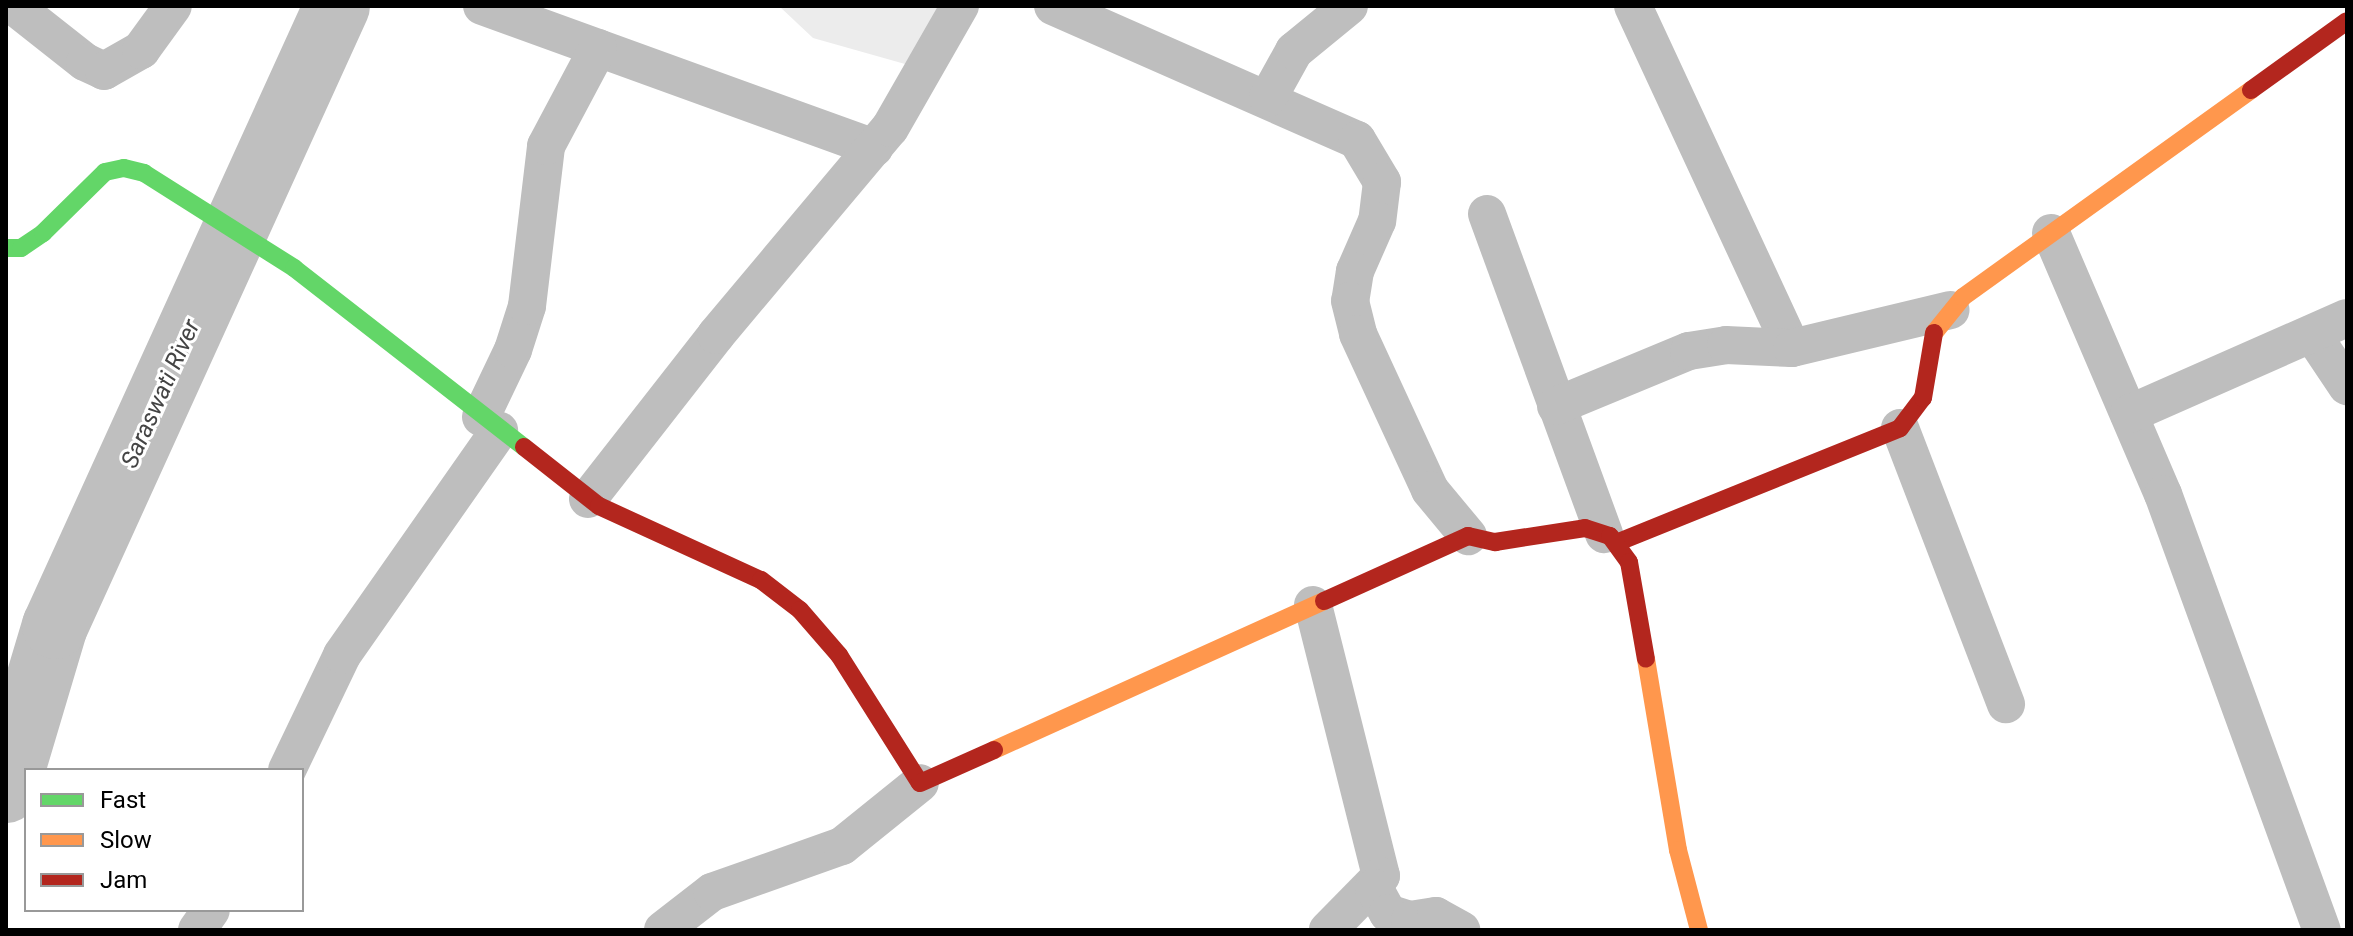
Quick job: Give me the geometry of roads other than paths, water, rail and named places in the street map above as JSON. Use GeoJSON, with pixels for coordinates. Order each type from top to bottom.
{"type":"FeatureCollection","features":[{"type":"Feature","properties":{"kind":"street"},"geometry":{"type":"LineString","coordinates":[[14,6],[85,62],[104,71],[124,65],[141,50],[173,6]]}},
{"type":"Feature","properties":{"kind":"street"},"geometry":{"type":"LineString","coordinates":[[482,6],[874,148]]}},
{"type":"Feature","properties":{"kind":"street"},"geometry":{"type":"LineString","coordinates":[[588,499],[716,335],[874,148],[960,6]]}},
{"type":"Feature","properties":{"kind":"street"},"geometry":{"type":"LineString","coordinates":[[1053,6],[1122,19],[1268,98],[1357,140],[1382,182],[1377,221],[1355,271],[1350,301],[1358,334],[1430,490],[1468,536]]}},
{"type":"Feature","properties":{"kind":"street"},"geometry":{"type":"LineString","coordinates":[[1268,98],[1294,51],[1349,6]]}},
{"type":"Feature","properties":{"kind":"street"},"geometry":{"type":"LineString","coordinates":[[1633,6],[1792,348]]}},
{"type":"Feature","properties":{"kind":"street"},"geometry":{"type":"LineString","coordinates":[[663,930],[712,892],[842,846],[920,783],[1468,536],[1495,542],[1585,528],[1610,539],[1900,428],[1923,398],[1935,328],[1950,310],[2051,233],[2347,21]]}},
{"type":"Feature","properties":{"kind":"street"},"geometry":{"type":"LineString","coordinates":[[288,768],[342,655],[490,424],[527,306],[546,146],[598,48]]}},
{"type":"Feature","properties":{"kind":"street"},"geometry":{"type":"LineString","coordinates":[[6,248],[21,248],[43,233],[105,172],[124,168],[144,173],[294,268],[588,499],[761,580],[800,610],[839,655],[920,783]]}},
{"type":"Feature","properties":{"kind":"street"},"geometry":{"type":"LineString","coordinates":[[1487,214],[1556,406],[1610,539],[1629,562],[1678,850],[1699,930]]}},
{"type":"Feature","properties":{"kind":"street"},"geometry":{"type":"LineString","coordinates":[[2051,233],[2163,494],[2322,930]]}},
{"type":"Feature","properties":{"kind":"street"},"geometry":{"type":"LineString","coordinates":[[1556,406],[1689,351],[1726,345],[1792,348],[1950,310]]}},
{"type":"Feature","properties":{"kind":"street"},"geometry":{"type":"LineString","coordinates":[[2129,414],[2347,318]]}},
{"type":"Feature","properties":{"kind":"street"},"geometry":{"type":"LineString","coordinates":[[2312,334],[2347,386]]}},
{"type":"Feature","properties":{"kind":"street"},"geometry":{"type":"LineString","coordinates":[[1900,428],[2006,704]]}},
{"type":"Feature","properties":{"kind":"street"},"geometry":{"type":"LineString","coordinates":[[1313,605],[1380,866],[1374,888],[1328,930]]}},
{"type":"Feature","properties":{"kind":"street"},"geometry":{"type":"LineString","coordinates":[[1374,888],[1388,913],[1410,920],[1436,916],[1461,930]]}},
{"type":"Feature","properties":{"kind":"street"},"geometry":{"type":"LineString","coordinates":[[197,930],[210,912]]}},
{"type":"Feature","properties":{"kind":"waterway","name":"Saraswati River"},"geometry":{"type":"LineString","coordinates":[[6,790],[55,626],[337,6]]}}]}
